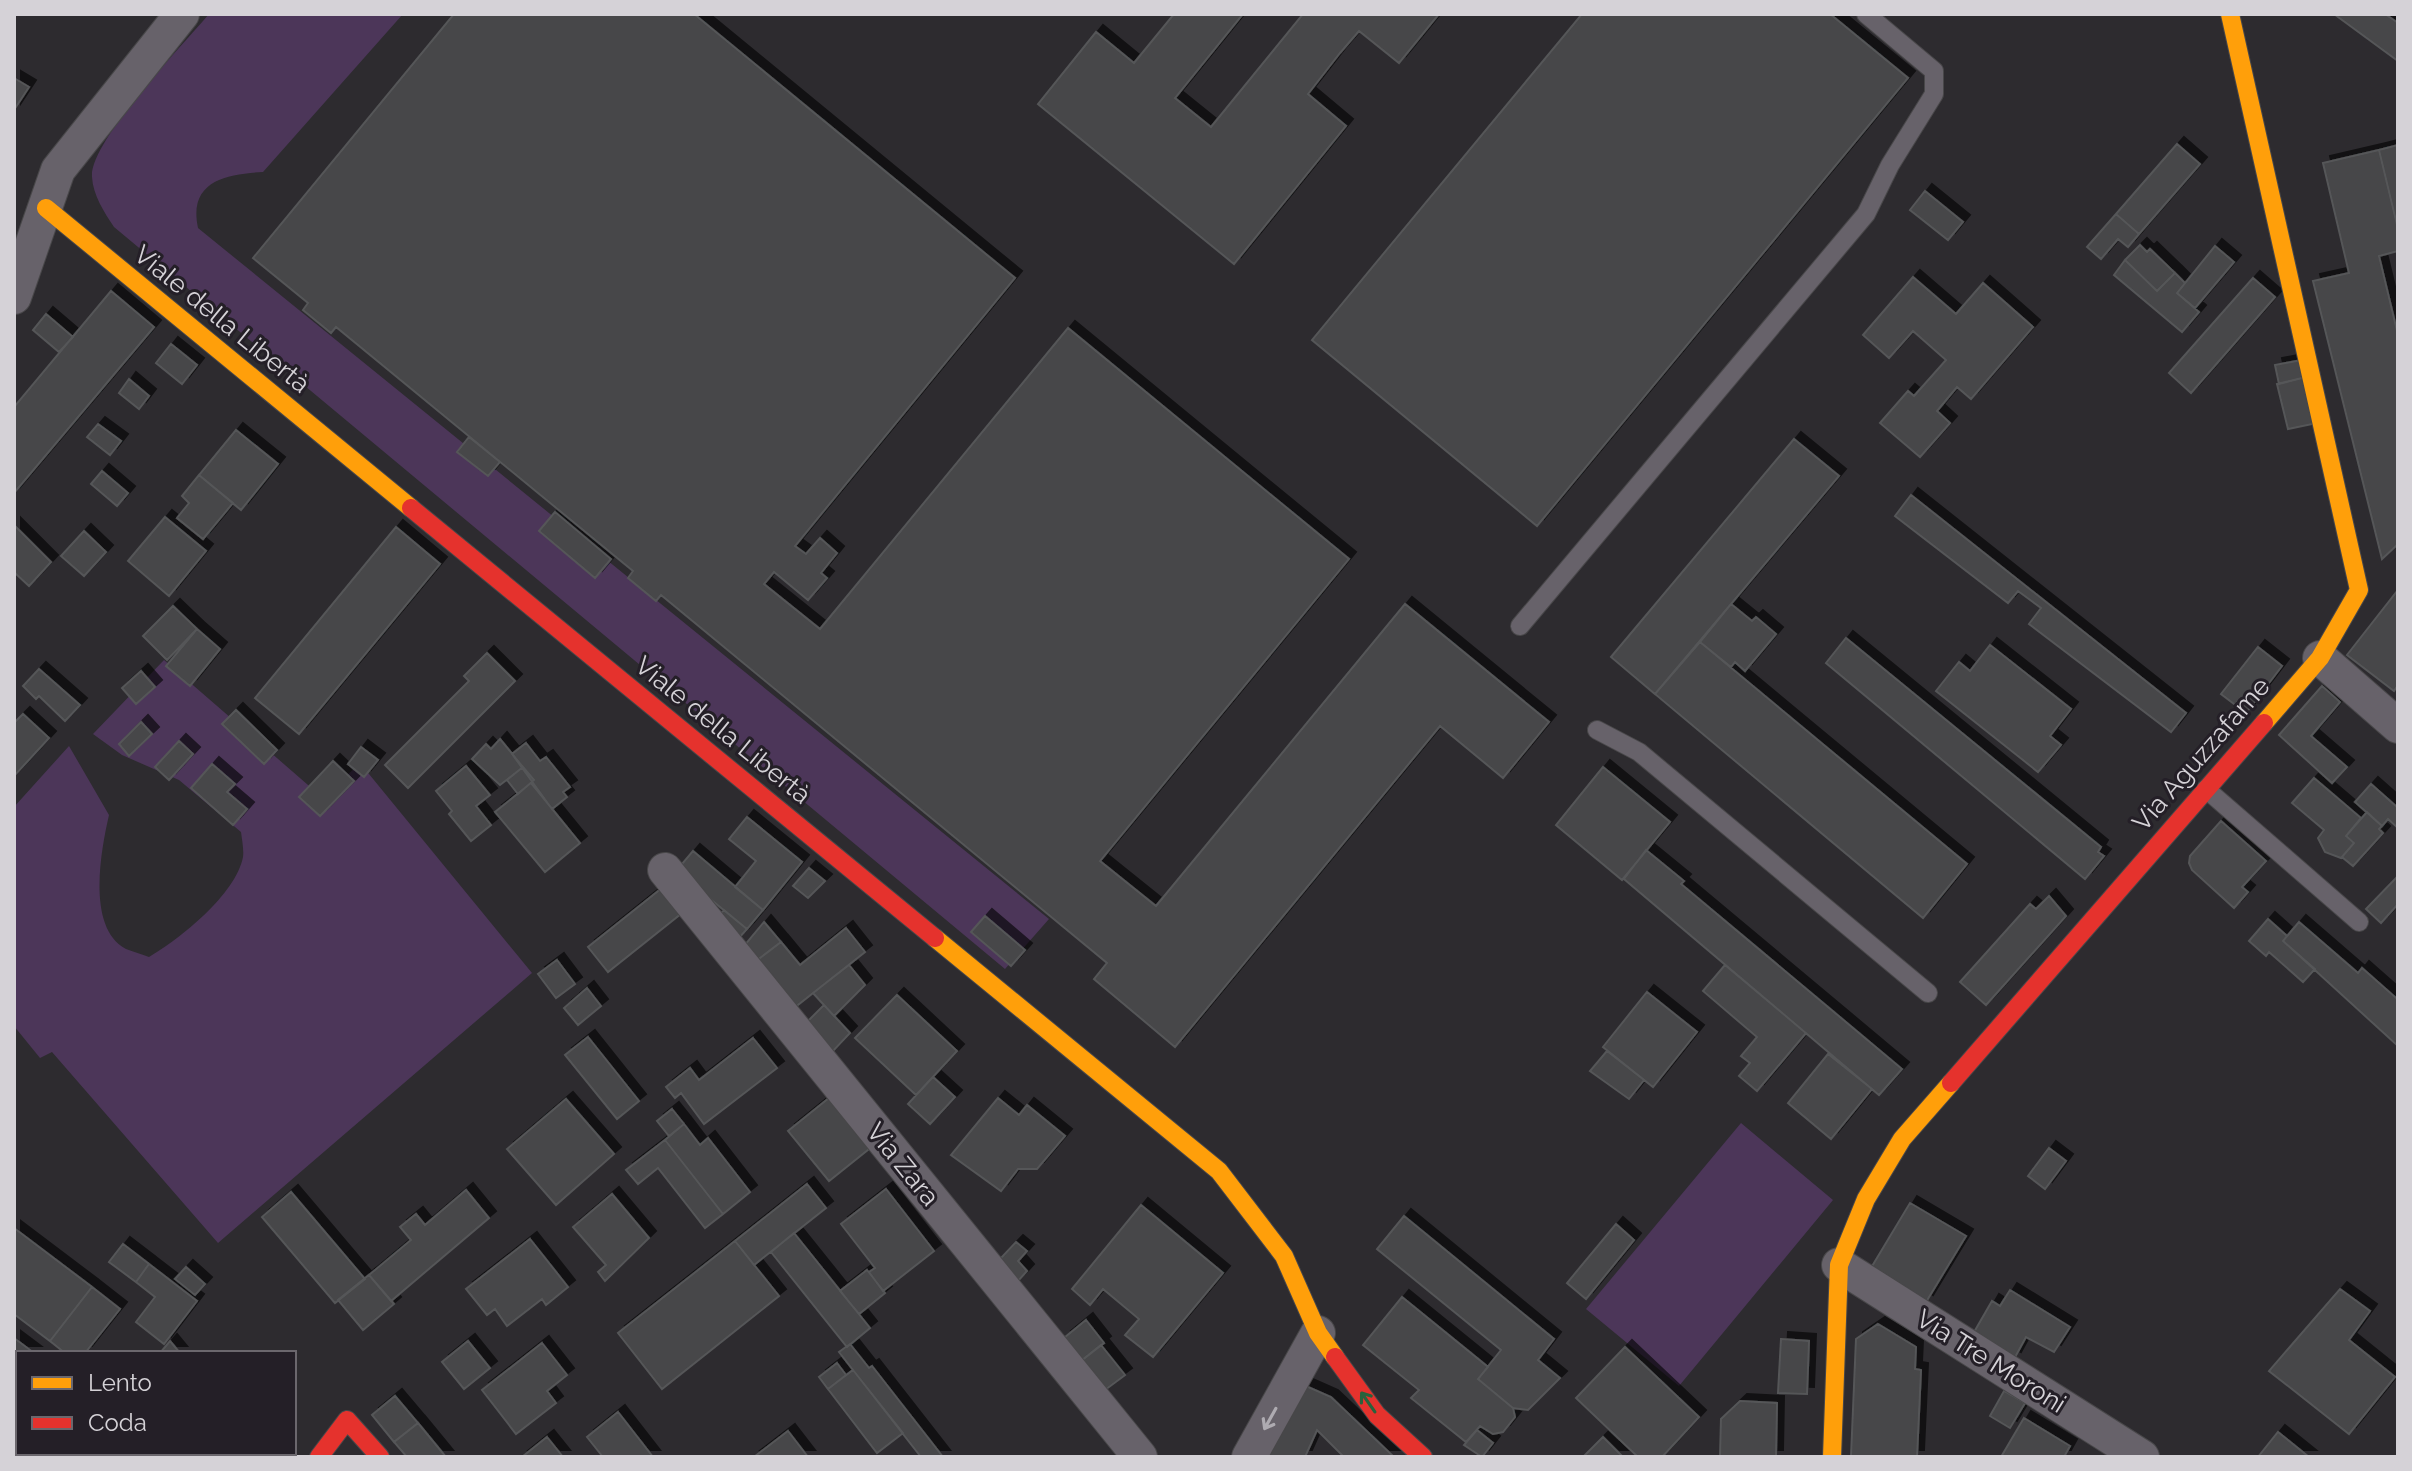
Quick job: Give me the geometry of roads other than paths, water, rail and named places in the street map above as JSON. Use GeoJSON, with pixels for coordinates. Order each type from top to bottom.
{"type":"FeatureCollection","features":[{"type":"Feature","properties":{"kind":"street"},"geometry":{"type":"LineString","coordinates":[[14,297],[21,258],[46,208],[58,170],[182,14]]}},
{"type":"Feature","properties":{"kind":"street","name":"Via Aguzzafame"},"geometry":{"type":"LineString","coordinates":[[1832,1457],[1839,1265],[1866,1199],[1902,1139],[2320,658],[2359,590],[2230,14]]}},
{"type":"Feature","properties":{"kind":"street","name":"Viale della Libertà"},"geometry":{"type":"LineString","coordinates":[[46,208],[1219,1171],[1284,1256],[1318,1333],[1377,1415],[1423,1457]]}},
{"type":"Feature","properties":{"kind":"street"},"geometry":{"type":"LineString","coordinates":[[2320,658],[2398,726]]}},
{"type":"Feature","properties":{"kind":"street","name":"Via Zara"},"geometry":{"type":"LineString","coordinates":[[665,870],[1140,1457]]}},
{"type":"Feature","properties":{"kind":"street","name":"Via Tre Moroni"},"geometry":{"type":"LineString","coordinates":[[1839,1265],[2142,1457]]}},
{"type":"Feature","properties":{"kind":"street"},"geometry":{"type":"LineString","coordinates":[[1249,1457],[1318,1333]]}},
{"type":"Feature","properties":{"kind":"street"},"geometry":{"type":"LineString","coordinates":[[319,1457],[347,1420],[380,1457]]}},
{"type":"Feature","properties":{"kind":"lane"},"geometry":{"type":"LineString","coordinates":[[1520,626],[1866,214],[1890,165],[1934,94],[1934,71],[1866,14]]}},
{"type":"Feature","properties":{"kind":"lane"},"geometry":{"type":"LineString","coordinates":[[1597,730],[1639,752],[1928,993]]}},
{"type":"Feature","properties":{"kind":"lane"},"geometry":{"type":"LineString","coordinates":[[2206,789],[2359,922]]}}]}
